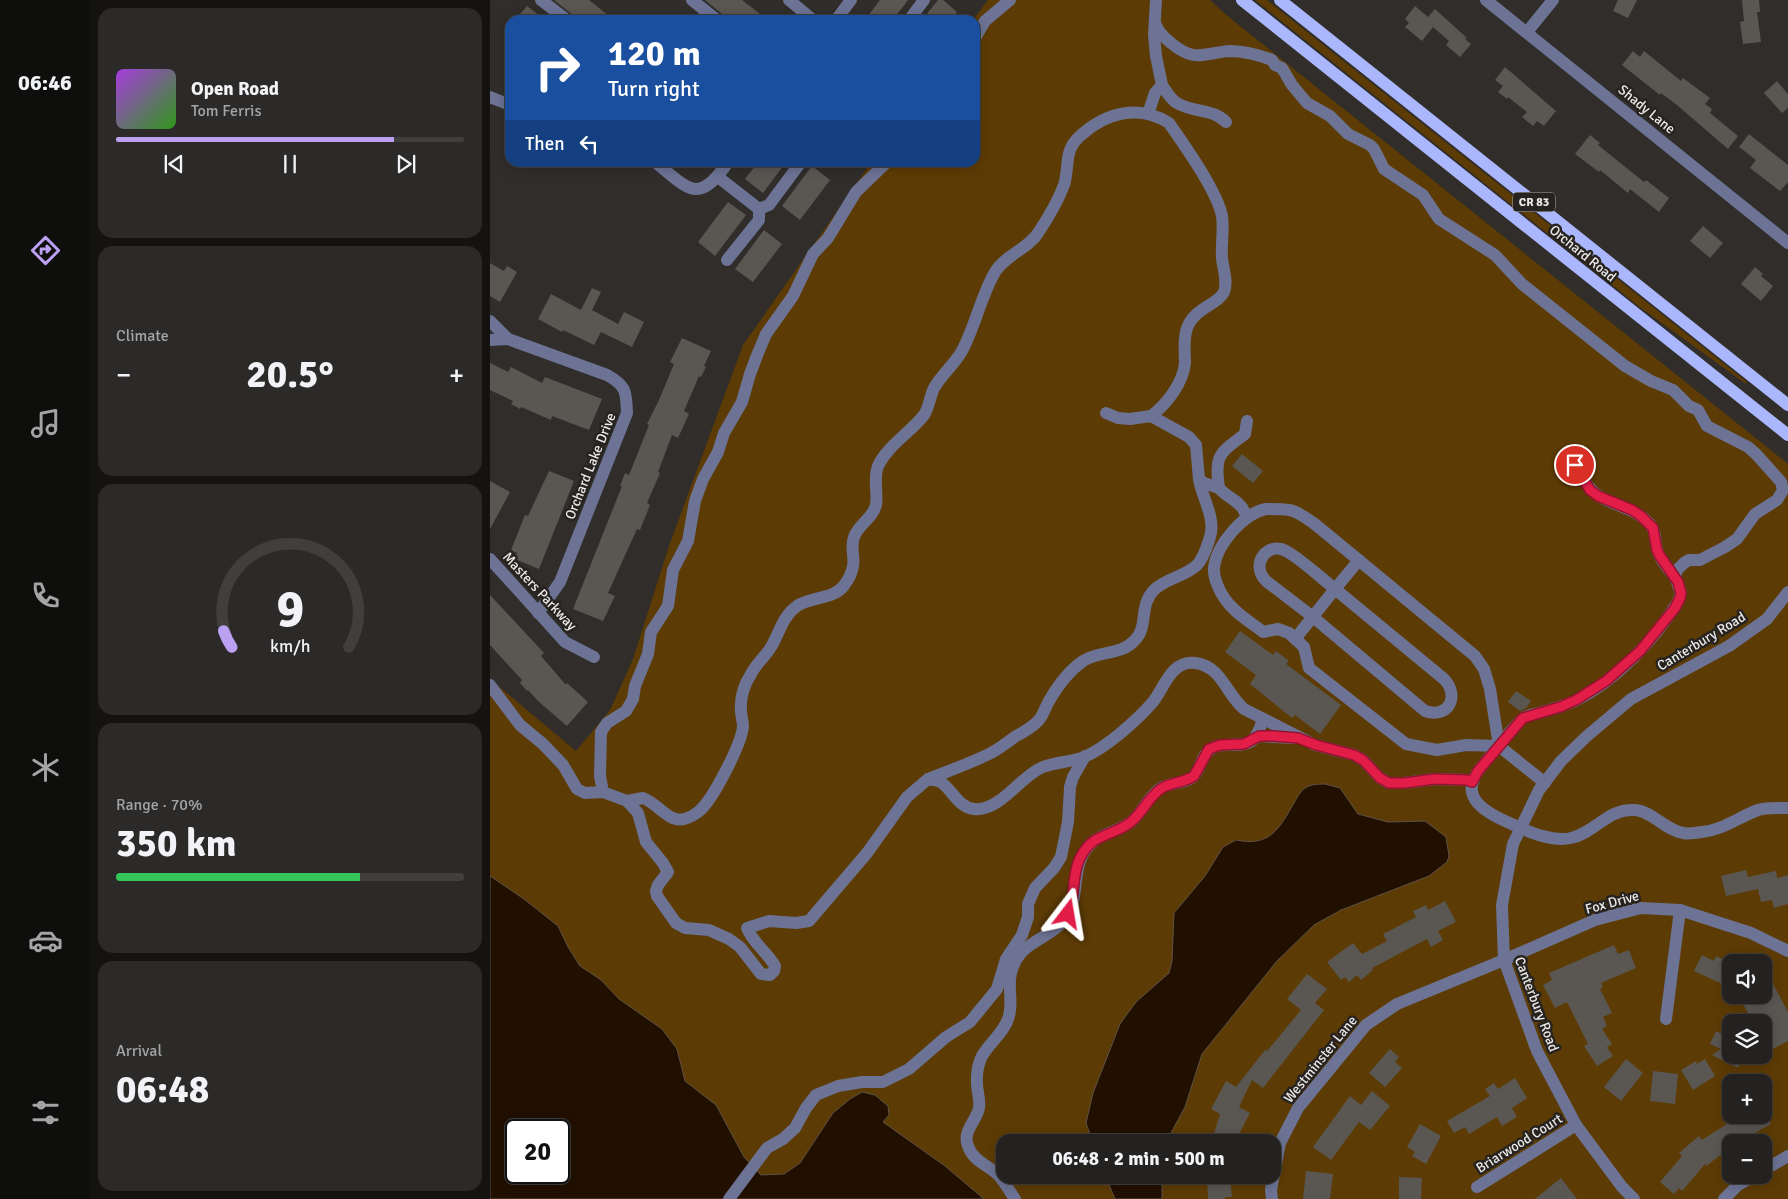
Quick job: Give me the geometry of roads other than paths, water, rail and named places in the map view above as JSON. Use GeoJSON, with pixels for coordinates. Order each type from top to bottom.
{"type":"FeatureCollection","features":[{"type":"Feature","properties":{"kind":"main road","name":"Orchard Road"},"geometry":{"type":"LineString","coordinates":[[1242,0],[1788,435]]}},
{"type":"Feature","properties":{"kind":"main road","name":"Orchard Road"},"geometry":{"type":"LineString","coordinates":[[1280,0],[1788,405]]}},
{"type":"Feature","properties":{"kind":"street"},"geometry":{"type":"LineString","coordinates":[[541,0],[560,15]]}},
{"type":"Feature","properties":{"kind":"street"},"geometry":{"type":"LineString","coordinates":[[692,0],[711,15]]}},
{"type":"Feature","properties":{"kind":"street"},"geometry":{"type":"LineString","coordinates":[[789,0],[807,15]]}},
{"type":"Feature","properties":{"kind":"street"},"geometry":{"type":"LineString","coordinates":[[840,15],[851,0]]}},
{"type":"Feature","properties":{"kind":"street"},"geometry":{"type":"LineString","coordinates":[[913,15],[924,0]]}},
{"type":"Feature","properties":{"kind":"street"},"geometry":{"type":"LineString","coordinates":[[980,30],[985,21],[1010,0]]}},
{"type":"Feature","properties":{"kind":"street"},"geometry":{"type":"LineString","coordinates":[[1156,0],[1156,56],[1162,85],[1177,104],[1215,115],[1226,122]]}},
{"type":"Feature","properties":{"kind":"street","name":"Shady Lane"},"geometry":{"type":"LineString","coordinates":[[1486,0],[1788,243]]}},
{"type":"Feature","properties":{"kind":"street"},"geometry":{"type":"LineString","coordinates":[[1527,32],[1553,0]]}},
{"type":"Feature","properties":{"kind":"street"},"geometry":{"type":"LineString","coordinates":[[1155,23],[1163,36],[1185,54],[1201,56],[1232,51],[1272,60],[1275,65],[1282,68],[1292,85],[1307,103],[1330,116],[1348,134],[1370,145],[1384,169],[1408,183],[1423,195],[1439,219],[1495,255],[1522,284],[1625,366],[1651,381],[1673,390],[1689,406],[1698,410],[1707,426],[1748,447],[1756,454],[1781,482],[1782,495],[1770,506],[1755,514],[1737,538],[1725,547],[1700,560],[1689,560],[1684,563],[1677,570],[1675,577]]}},
{"type":"Feature","properties":{"kind":"street"},"geometry":{"type":"LineString","coordinates":[[1148,114],[1155,93],[1162,85]]}},
{"type":"Feature","properties":{"kind":"street"},"geometry":{"type":"LineString","coordinates":[[490,97],[505,103]]}},
{"type":"Feature","properties":{"kind":"street"},"geometry":{"type":"LineString","coordinates":[[627,801],[644,798],[668,816],[679,820],[685,820],[692,816],[700,811],[708,802],[738,744],[743,726],[740,701],[751,674],[772,646],[780,627],[791,612],[803,603],[831,595],[845,585],[853,567],[852,543],[854,536],[875,508],[875,478],[882,460],[893,445],[926,412],[931,394],[937,383],[963,350],[980,305],[997,269],[1031,242],[1040,230],[1062,190],[1065,182],[1069,151],[1074,143],[1093,126],[1118,114],[1140,112],[1159,117],[1170,123],[1216,200],[1222,218],[1222,255],[1226,282],[1221,296],[1192,318],[1186,330],[1184,370],[1176,388],[1160,409],[1151,416],[1130,419],[1118,418],[1106,412]]}},
{"type":"Feature","properties":{"kind":"street"},"geometry":{"type":"LineString","coordinates":[[661,167],[689,189],[697,190],[713,183],[725,167]]}},
{"type":"Feature","properties":{"kind":"street"},"geometry":{"type":"LineString","coordinates":[[760,209],[769,205],[798,167]]}},
{"type":"Feature","properties":{"kind":"street"},"geometry":{"type":"LineString","coordinates":[[603,792],[600,776],[601,732],[607,723],[626,711],[632,699],[635,686],[648,654],[651,632],[668,606],[673,570],[688,541],[695,501],[703,478],[718,452],[724,433],[742,402],[751,369],[766,334],[793,296],[813,254],[828,238],[856,192],[882,167]]}},
{"type":"Feature","properties":{"kind":"street"},"geometry":{"type":"LineString","coordinates":[[718,177],[760,209]]}},
{"type":"Feature","properties":{"kind":"street"},"geometry":{"type":"LineString","coordinates":[[727,260],[758,220],[760,209]]}},
{"type":"Feature","properties":{"kind":"street","name":"Orchard Lake Drive"},"geometry":{"type":"LineString","coordinates":[[490,321],[508,339]]}},
{"type":"Feature","properties":{"kind":"street","name":"Orchard Lake Drive"},"geometry":{"type":"LineString","coordinates":[[490,340],[508,339],[606,375],[618,382],[626,390],[628,414],[560,582],[538,613]]}},
{"type":"Feature","properties":{"kind":"street"},"geometry":{"type":"LineString","coordinates":[[490,685],[520,725],[543,744],[563,765],[576,788],[585,793],[603,792],[627,801],[638,813],[646,842],[668,872],[658,885],[656,891],[657,896],[673,919],[685,928],[709,930],[729,939],[740,947],[756,970],[761,974],[770,975],[774,971],[775,966],[765,951],[750,935],[747,928],[769,921],[796,923],[809,921],[866,853],[907,797],[928,779],[990,753],[1031,727],[1039,720],[1050,699],[1069,674],[1082,662],[1092,656],[1120,651],[1140,635],[1144,606],[1147,598],[1155,588],[1196,566],[1201,560],[1209,541],[1212,522],[1201,490],[1196,445],[1193,440],[1151,416]]}},
{"type":"Feature","properties":{"kind":"street"},"geometry":{"type":"LineString","coordinates":[[1244,511],[1242,507],[1224,495],[1219,488],[1217,464],[1220,455],[1227,447],[1245,434],[1247,421]]}},
{"type":"Feature","properties":{"kind":"street"},"geometry":{"type":"LineString","coordinates":[[1567,458],[1579,470],[1590,490],[1598,496],[1632,510],[1648,522],[1653,528],[1660,556],[1675,577],[1681,593],[1678,602],[1640,651],[1624,667],[1576,700],[1523,718],[1478,771],[1472,782],[1472,792],[1476,801],[1484,810],[1521,828],[1559,839],[1572,838],[1584,833],[1608,816],[1619,811],[1638,810],[1663,825],[1683,833],[1704,832],[1731,823],[1760,809],[1788,808]]}},
{"type":"Feature","properties":{"kind":"street"},"geometry":{"type":"LineString","coordinates":[[1199,479],[1204,483],[1219,488]]}},
{"type":"Feature","properties":{"kind":"street"},"geometry":{"type":"LineString","coordinates":[[1499,746],[1490,689],[1484,669],[1475,656],[1316,525],[1291,510],[1265,509],[1246,518],[1220,548],[1214,567],[1217,582],[1225,600],[1263,632],[1278,629],[1289,633],[1304,647],[1309,668],[1406,744],[1437,750],[1466,745],[1499,746],[1545,783]]}},
{"type":"Feature","properties":{"kind":"street"},"geometry":{"type":"LineString","coordinates":[[1274,548],[1285,550],[1335,589],[1449,683],[1452,693],[1451,702],[1447,708],[1440,713],[1433,714],[1425,711],[1259,574],[1260,560],[1267,552],[1274,548]]}},
{"type":"Feature","properties":{"kind":"street","name":"Masters Parkway"},"geometry":{"type":"LineString","coordinates":[[490,559],[564,642],[594,657]]}},
{"type":"Feature","properties":{"kind":"street"},"geometry":{"type":"LineString","coordinates":[[1295,639],[1359,560]]}},
{"type":"Feature","properties":{"kind":"street","name":"Canterbury Road"},"geometry":{"type":"LineString","coordinates":[[1634,1199],[1622,1187],[1576,1125],[1537,1051],[1504,960],[1502,905],[1513,844],[1540,790],[1561,761],[1587,736],[1631,699],[1729,646],[1767,619],[1788,592]]}},
{"type":"Feature","properties":{"kind":"street"},"geometry":{"type":"LineString","coordinates":[[928,779],[939,781],[962,804],[972,809],[981,809],[994,805],[1016,785],[1043,767],[1065,763],[1086,756],[1121,734],[1153,702],[1169,674],[1184,664],[1194,662],[1205,665],[1218,674],[1235,701],[1244,708],[1316,745]]}},
{"type":"Feature","properties":{"kind":"street"},"geometry":{"type":"LineString","coordinates":[[1250,742],[1260,731],[1263,719]]}},
{"type":"Feature","properties":{"kind":"street"},"geometry":{"type":"LineString","coordinates":[[1015,1199],[1000,1177],[970,1152],[966,1140],[967,1132],[979,1109],[976,1076],[983,1056],[1003,1029],[1009,1015],[1010,975],[1016,961],[1024,949],[1057,928],[1063,922],[1072,906],[1080,857],[1090,844],[1100,836],[1123,828],[1133,820],[1159,790],[1194,776],[1209,749],[1220,745],[1238,745],[1250,742],[1259,736],[1298,738],[1359,758],[1380,778],[1389,783],[1435,779],[1467,780],[1472,782]]}},
{"type":"Feature","properties":{"kind":"street"},"geometry":{"type":"LineString","coordinates":[[729,1199],[767,1148],[795,1128],[816,1095],[846,1084],[883,1082],[909,1068],[946,1037],[970,1022],[998,989],[1006,958],[1022,935],[1028,917],[1028,904],[1035,888],[1054,868],[1061,857],[1068,822],[1070,786],[1073,777],[1086,756]]}},
{"type":"Feature","properties":{"kind":"street","name":"Fox Drive"},"geometry":{"type":"LineString","coordinates":[[1504,960],[1595,920],[1641,908],[1680,910],[1751,933],[1788,951]]}},
{"type":"Feature","properties":{"kind":"street"},"geometry":{"type":"LineString","coordinates":[[1666,1019],[1680,910]]}},
{"type":"Feature","properties":{"kind":"street","name":"Westminster Lane"},"geometry":{"type":"LineString","coordinates":[[1272,1199],[1271,1190],[1280,1143],[1298,1108],[1366,1025],[1396,1004],[1504,960]]}},
{"type":"Feature","properties":{"kind":"street","name":"Briarwood Court"},"geometry":{"type":"LineString","coordinates":[[1478,1187],[1576,1125]]}},
{"type":"Feature","properties":{"kind":"street"},"geometry":{"type":"LineString","coordinates":[[1772,1165],[1788,1156]]}},
{"type":"Feature","properties":{"kind":"street"},"geometry":{"type":"LineString","coordinates":[[1724,1199],[1740,1184]]}}]}
